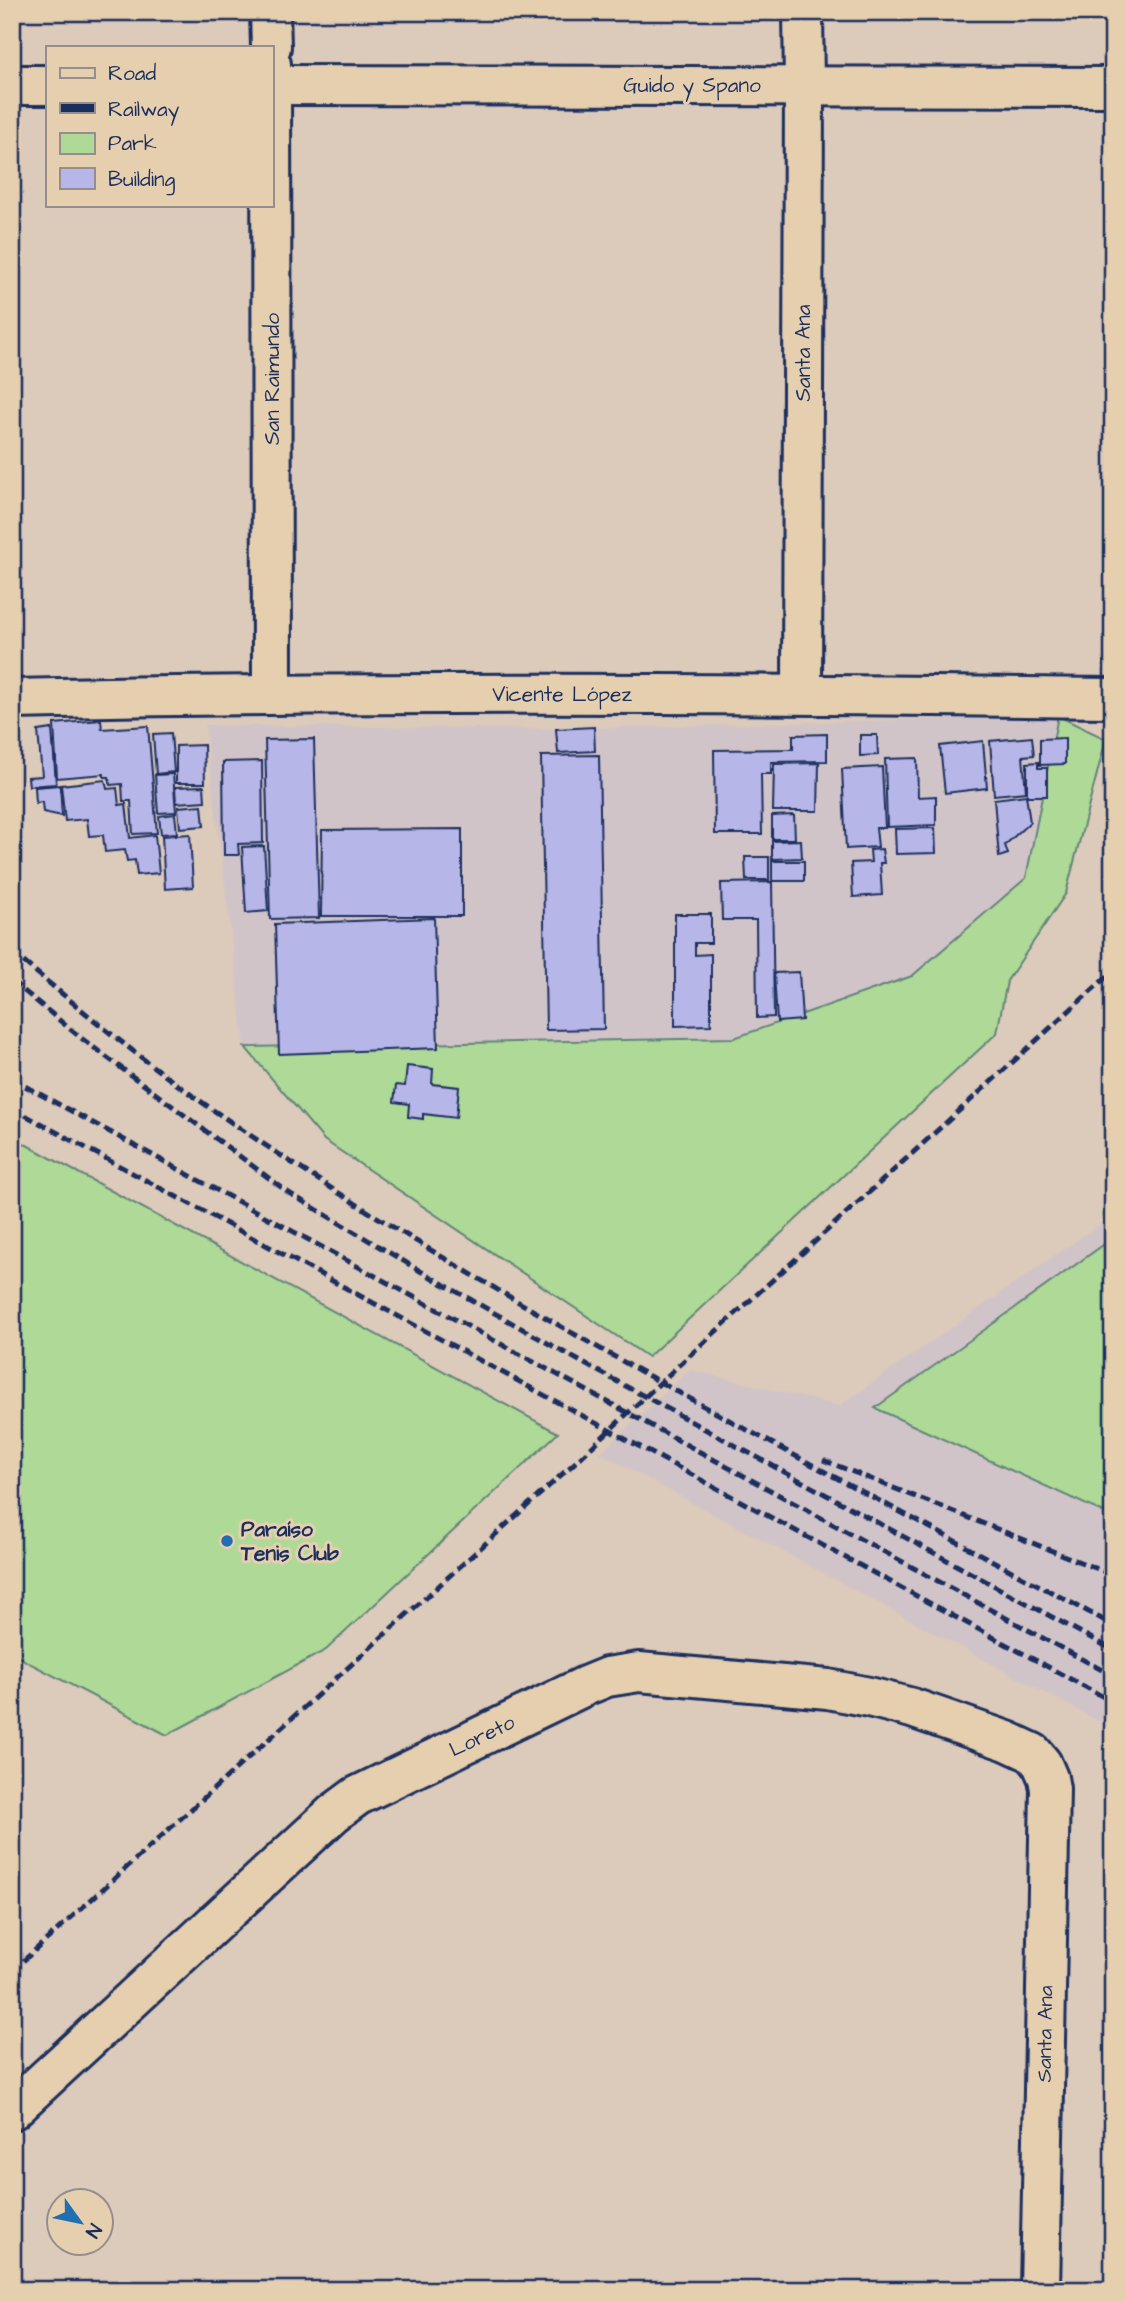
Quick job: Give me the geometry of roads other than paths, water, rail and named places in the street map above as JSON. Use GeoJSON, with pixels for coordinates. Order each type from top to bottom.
{"type":"FeatureCollection","features":[{"type":"Feature","properties":{"kind":"street"},"geometry":{"type":"LineString","coordinates":[[271,12],[271,46]]}},
{"type":"Feature","properties":{"kind":"street","name":"Santa Ana"},"geometry":{"type":"LineString","coordinates":[[802,694],[803,12]]}},
{"type":"Feature","properties":{"kind":"street"},"geometry":{"type":"LineString","coordinates":[[12,85],[46,85]]}},
{"type":"Feature","properties":{"kind":"street","name":"Guido y Spano"},"geometry":{"type":"LineString","coordinates":[[273,85],[1113,88]]}},
{"type":"Feature","properties":{"kind":"street","name":"San Raimundo"},"geometry":{"type":"LineString","coordinates":[[271,206],[272,694]]}},
{"type":"Feature","properties":{"kind":"street","name":"Vicente López"},"geometry":{"type":"LineString","coordinates":[[12,699],[272,694],[802,694],[1113,698]]}},
{"type":"Feature","properties":{"kind":"street","name":"Loreto"},"geometry":{"type":"LineString","coordinates":[[12,2110],[303,1840],[358,1796],[607,1677],[639,1672],[828,1689],[869,1697],[912,1708],[1007,1741],[1033,1753],[1048,1778]]}},
{"type":"Feature","properties":{"kind":"street","name":"Santa Ana"},"geometry":{"type":"LineString","coordinates":[[1040,2290],[1050,1803],[1048,1778]]}},
{"type":"Feature","properties":{"kind":"railway"},"geometry":{"type":"LineString","coordinates":[[12,952],[115,1037],[195,1097],[329,1187],[438,1254],[660,1382],[1113,1625]]}},
{"type":"Feature","properties":{"kind":"railway"},"geometry":{"type":"LineString","coordinates":[[12,1971],[579,1459],[1113,971]]}},
{"type":"Feature","properties":{"kind":"railway"},"geometry":{"type":"LineString","coordinates":[[12,981],[81,1038],[289,1193],[583,1363],[1113,1650]]}},
{"type":"Feature","properties":{"kind":"railway"},"geometry":{"type":"LineString","coordinates":[[12,1079],[1113,1676]]}},
{"type":"Feature","properties":{"kind":"railway"},"geometry":{"type":"LineString","coordinates":[[12,1108],[1113,1702]]}},
{"type":"Feature","properties":{"kind":"railway"},"geometry":{"type":"LineString","coordinates":[[823,1460],[1113,1575]]}},
{"type":"Feature","properties":{"kind":"place","name":"Paraíso Tenis Club"},"geometry":{"type":"Point","coordinates":[227,1541]}}]}
